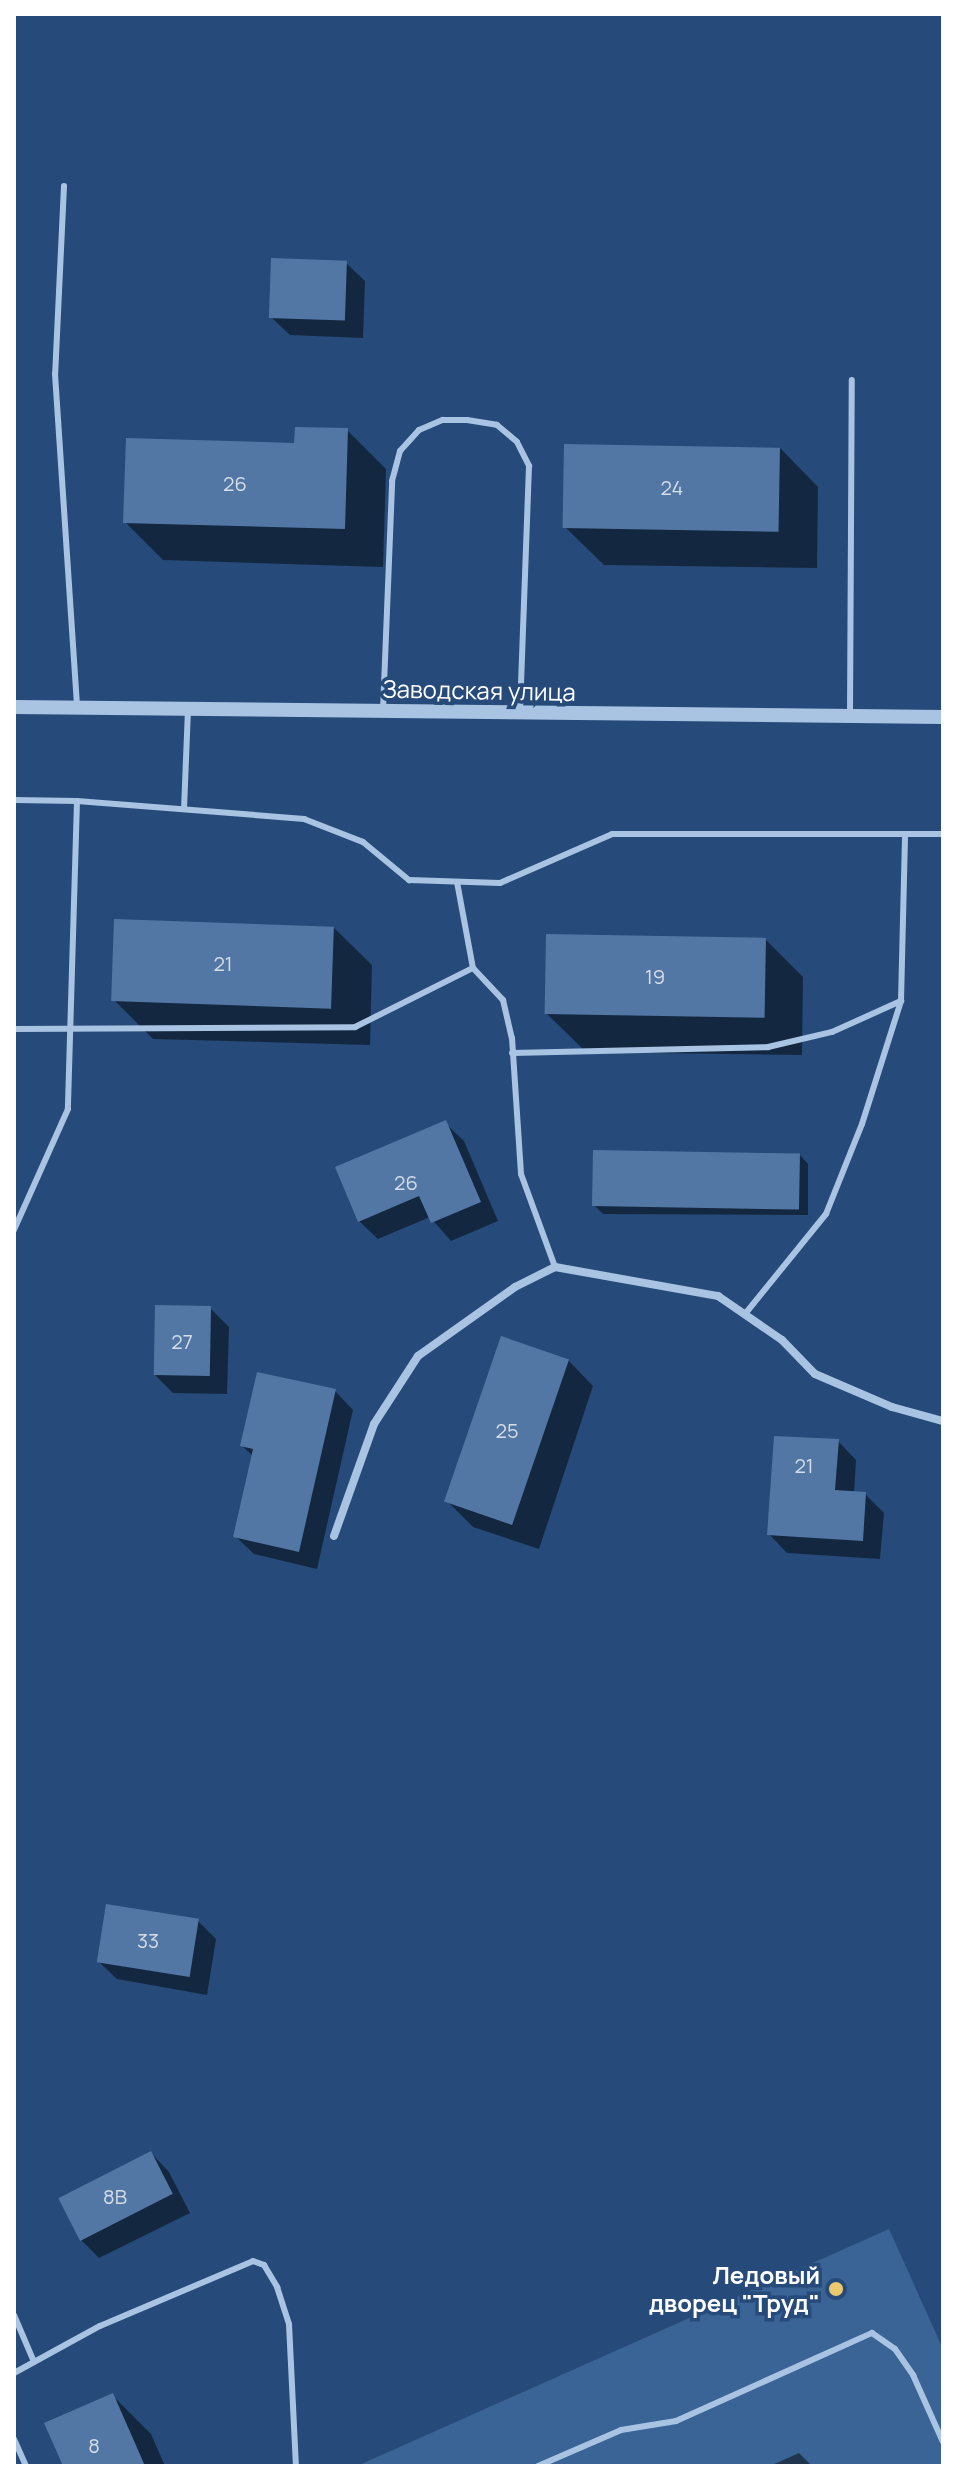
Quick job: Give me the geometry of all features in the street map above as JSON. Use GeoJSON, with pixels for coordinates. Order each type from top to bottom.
{"type":"FeatureCollection","features":[{"type":"Feature","properties":{"kind":"street","name":"Заводская улица"},"geometry":{"type":"LineString","coordinates":[[14,707],[943,717]]}},
{"type":"Feature","properties":{"kind":"street"},"geometry":{"type":"LineString","coordinates":[[334,1536],[374,1424],[418,1356],[515,1287],[555,1267],[718,1296],[782,1340],[815,1374],[892,1407],[943,1421]]}},
{"type":"Feature","properties":{"kind":"lane"},"geometry":{"type":"LineString","coordinates":[[64,186],[55,374],[77,708]]}},
{"type":"Feature","properties":{"kind":"lane"},"geometry":{"type":"LineString","coordinates":[[850,716],[852,380]]}},
{"type":"Feature","properties":{"kind":"lane"},"geometry":{"type":"LineString","coordinates":[[383,711],[396,466],[400,451],[419,430],[443,420],[467,420],[497,425],[517,442],[529,466],[520,712]]}},
{"type":"Feature","properties":{"kind":"lane"},"geometry":{"type":"LineString","coordinates":[[184,809],[188,709]]}},
{"type":"Feature","properties":{"kind":"lane"},"geometry":{"type":"LineString","coordinates":[[14,800],[77,801],[304,819],[363,842],[409,880],[457,882],[500,883],[612,834],[943,834]]}},
{"type":"Feature","properties":{"kind":"lane"},"geometry":{"type":"LineString","coordinates":[[14,1230],[68,1109],[77,801]]}},
{"type":"Feature","properties":{"kind":"lane"},"geometry":{"type":"LineString","coordinates":[[745,1314],[826,1214],[862,1124],[901,1001],[905,834]]}},
{"type":"Feature","properties":{"kind":"lane"},"geometry":{"type":"LineString","coordinates":[[457,882],[473,968],[503,1000],[512,1053],[521,1174],[555,1267]]}},
{"type":"Feature","properties":{"kind":"lane"},"geometry":{"type":"LineString","coordinates":[[14,1029],[355,1027],[473,968]]}},
{"type":"Feature","properties":{"kind":"lane"},"geometry":{"type":"LineString","coordinates":[[512,1053],[768,1047],[832,1032],[901,1001]]}},
{"type":"Feature","properties":{"kind":"lane"},"geometry":{"type":"LineString","coordinates":[[14,2373],[100,2326],[253,2261],[264,2265],[289,2324],[296,2466]]}},
{"type":"Feature","properties":{"kind":"lane"},"geometry":{"type":"LineString","coordinates":[[14,2315],[34,2362]]}},
{"type":"Feature","properties":{"kind":"lane"},"geometry":{"type":"LineString","coordinates":[[538,2466],[621,2430],[676,2421],[872,2333],[895,2349],[913,2375],[943,2442]]}},
{"type":"Feature","properties":{"kind":"lane"},"geometry":{"type":"LineString","coordinates":[[14,2439],[26,2466]]}},
{"type":"Feature","properties":{"kind":"shaded area","name":"Ледовый дворец \"Труд\""},"geometry":{"type":"Polygon","coordinates":[[[889,2229],[943,2349],[943,2466],[357,2466],[889,2229]]]}},
{"type":"Feature","properties":{"kind":"building"},"geometry":{"type":"Polygon","coordinates":[[[271,258],[347,261],[345,321],[269,318],[271,258]]]}},
{"type":"Feature","properties":{"kind":"building"},"geometry":{"type":"Polygon","coordinates":[[[295,427],[348,428],[345,529],[123,523],[126,438],[294,443],[295,427]]]}},
{"type":"Feature","properties":{"kind":"building"},"geometry":{"type":"Polygon","coordinates":[[[564,444],[780,448],[779,532],[563,528],[564,444]]]}},
{"type":"Feature","properties":{"kind":"building"},"geometry":{"type":"Polygon","coordinates":[[[114,919],[334,927],[331,1009],[111,1001],[114,919]]]}},
{"type":"Feature","properties":{"kind":"building"},"geometry":{"type":"Polygon","coordinates":[[[546,934],[766,938],[765,1018],[545,1014],[546,934]]]}},
{"type":"Feature","properties":{"kind":"building"},"geometry":{"type":"Polygon","coordinates":[[[446,1120],[481,1202],[431,1223],[419,1196],[358,1222],[335,1167],[446,1120]]]}},
{"type":"Feature","properties":{"kind":"building"},"geometry":{"type":"Polygon","coordinates":[[[593,1150],[800,1154],[799,1210],[592,1206],[593,1150]]]}},
{"type":"Feature","properties":{"kind":"building"},"geometry":{"type":"Polygon","coordinates":[[[155,1305],[211,1306],[210,1376],[154,1375],[155,1305]]]}},
{"type":"Feature","properties":{"kind":"building"},"geometry":{"type":"Polygon","coordinates":[[[501,1336],[569,1359],[512,1525],[444,1501],[501,1336]]]}},
{"type":"Feature","properties":{"kind":"building"},"geometry":{"type":"Polygon","coordinates":[[[257,1372],[336,1389],[299,1552],[233,1537],[253,1449],[240,1446],[257,1372]]]}},
{"type":"Feature","properties":{"kind":"building"},"geometry":{"type":"Polygon","coordinates":[[[774,1436],[839,1439],[835,1490],[866,1492],[863,1541],[767,1535],[774,1436]]]}},
{"type":"Feature","properties":{"kind":"building"},"geometry":{"type":"Polygon","coordinates":[[[106,1904],[199,1919],[190,1977],[97,1962],[106,1904]]]}},
{"type":"Feature","properties":{"kind":"building"},"geometry":{"type":"Polygon","coordinates":[[[151,2151],[173,2194],[80,2241],[58,2198],[151,2151]]]}},
{"type":"Feature","properties":{"kind":"building"},"geometry":{"type":"Polygon","coordinates":[[[113,2393],[145,2466],[63,2466],[44,2423],[113,2393]]]}},
{"type":"Feature","properties":{"kind":"place","name":"Ледовый дворец \"Труд\""},"geometry":{"type":"Point","coordinates":[836,2289]}}]}
